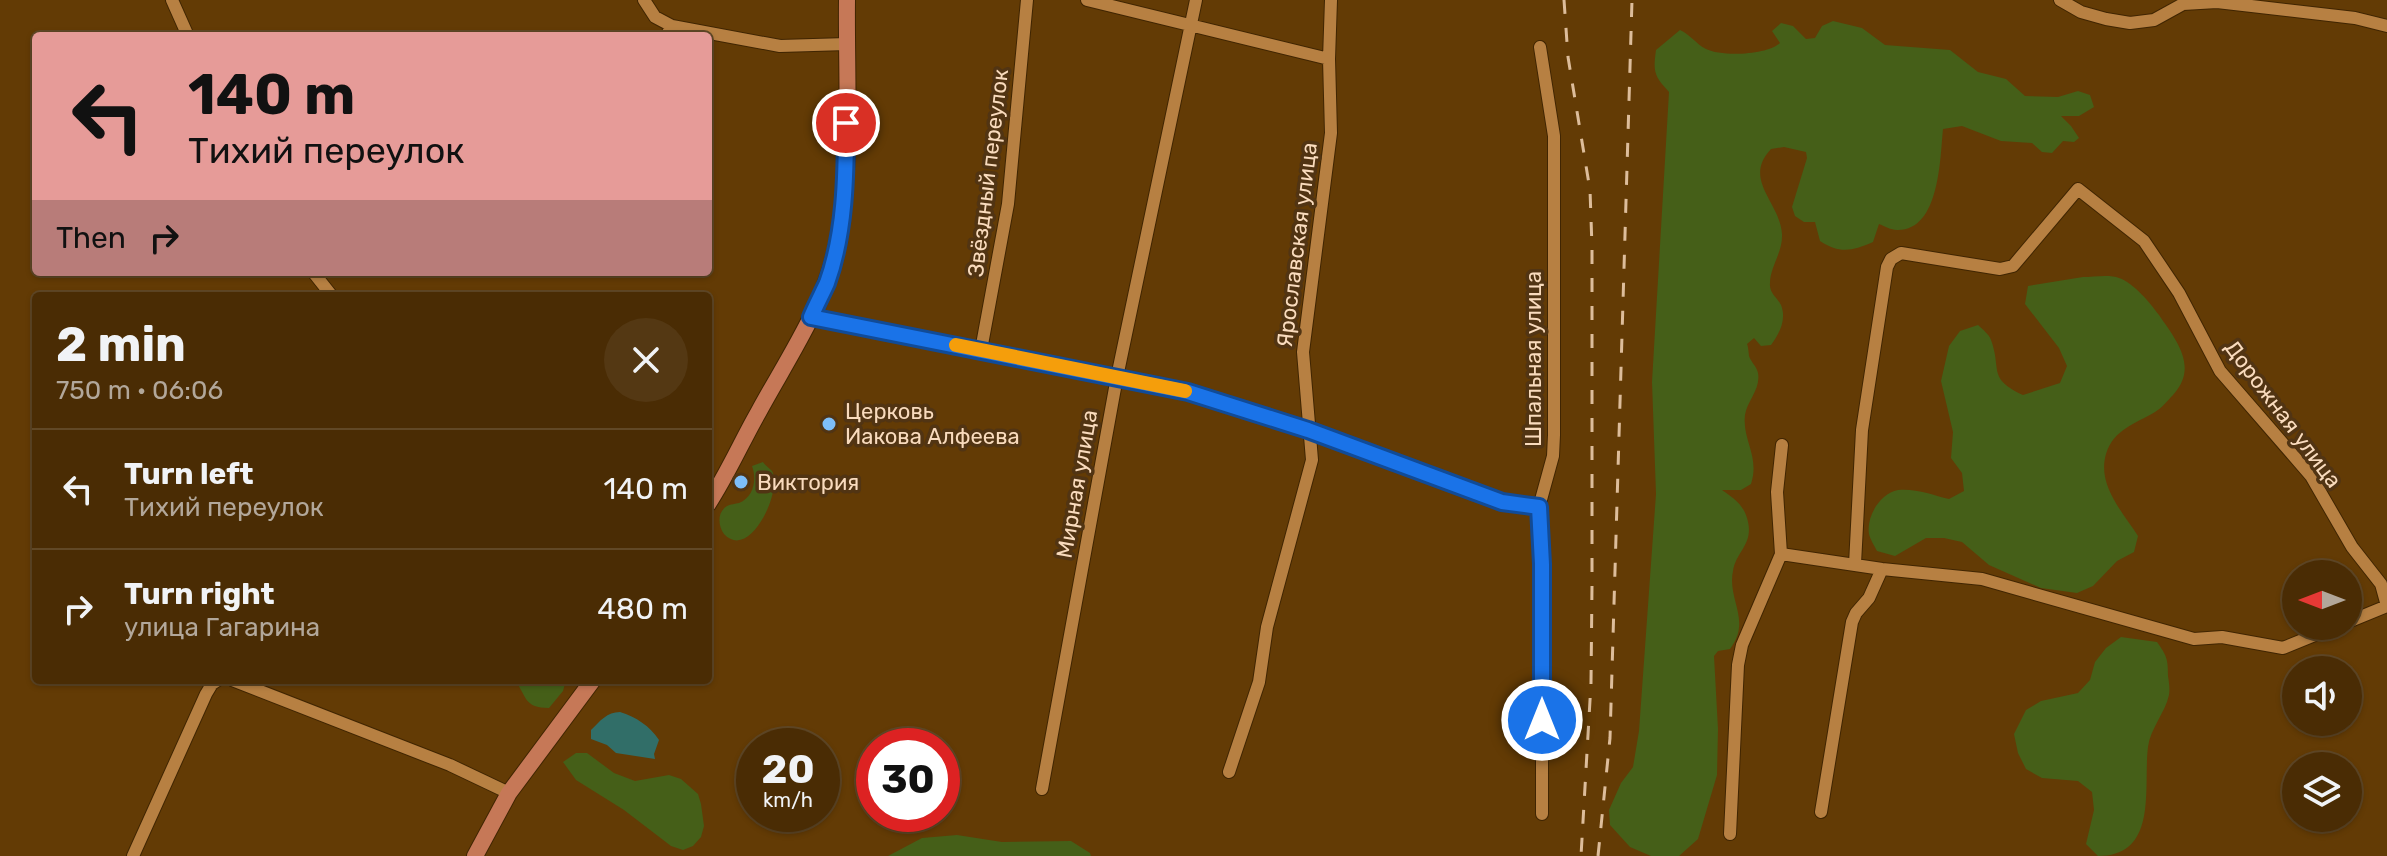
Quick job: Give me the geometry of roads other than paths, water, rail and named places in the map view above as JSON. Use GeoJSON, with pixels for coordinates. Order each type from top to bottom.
{"type":"FeatureCollection","features":[{"type":"Feature","properties":{"kind":"main road"},"geometry":{"type":"LineString","coordinates":[[712,497],[811,317],[827,282],[836,249],[846,150],[847,0]]}},
{"type":"Feature","properties":{"kind":"main road"},"geometry":{"type":"LineString","coordinates":[[475,856],[509,793],[590,684]]}},
{"type":"Feature","properties":{"kind":"street"},"geometry":{"type":"LineString","coordinates":[[172,0],[186,32]]}},
{"type":"Feature","properties":{"kind":"street"},"geometry":{"type":"LineString","coordinates":[[644,0],[669,31]]}},
{"type":"Feature","properties":{"kind":"street","name":"Звёздный переулок"},"geometry":{"type":"LineString","coordinates":[[981,350],[1008,204],[1027,0]]}},
{"type":"Feature","properties":{"kind":"street"},"geometry":{"type":"LineString","coordinates":[[1087,0],[1329,59]]}},
{"type":"Feature","properties":{"kind":"street","name":"Мирная улица"},"geometry":{"type":"LineString","coordinates":[[1042,789],[1117,377],[1196,0]]}},
{"type":"Feature","properties":{"kind":"street","name":"Ярославская улица"},"geometry":{"type":"LineString","coordinates":[[1229,772],[1259,682],[1267,627],[1312,460],[1303,352],[1331,133],[1331,0]]}},
{"type":"Feature","properties":{"kind":"street"},"geometry":{"type":"LineString","coordinates":[[2060,0],[2081,12],[2130,23],[2154,20],[2183,4],[2217,2],[2355,18],[2387,26]]}},
{"type":"Feature","properties":{"kind":"street"},"geometry":{"type":"LineString","coordinates":[[712,37],[780,46],[847,44]]}},
{"type":"Feature","properties":{"kind":"street","name":"Шпальная улица"},"geometry":{"type":"LineString","coordinates":[[1540,47],[1554,136],[1554,435],[1553,456],[1539,507],[1542,564],[1542,814]]}},
{"type":"Feature","properties":{"kind":"street","name":"Дорожная улица"},"geometry":{"type":"LineString","coordinates":[[1855,564],[1862,430],[1887,267],[1891,259],[1901,253],[2000,269],[2013,266],[2078,189],[2144,241],[2179,293],[2220,371],[2311,476],[2352,547],[2381,584],[2387,606]]}},
{"type":"Feature","properties":{"kind":"street"},"geometry":{"type":"LineString","coordinates":[[316,276],[329,292]]}},
{"type":"Feature","properties":{"kind":"street"},"geometry":{"type":"LineString","coordinates":[[811,317],[1188,392],[1308,430],[1502,502],[1539,507]]}},
{"type":"Feature","properties":{"kind":"street"},"geometry":{"type":"LineString","coordinates":[[1730,834],[1738,665],[1742,645],[1781,554],[1777,492],[1782,445]]}},
{"type":"Feature","properties":{"kind":"street"},"geometry":{"type":"LineString","coordinates":[[1781,554],[1882,569],[1982,579],[2194,639],[2222,637],[2283,648],[2303,640]]}},
{"type":"Feature","properties":{"kind":"street"},"geometry":{"type":"LineString","coordinates":[[1821,812],[1852,622],[1869,598],[1882,569]]}},
{"type":"Feature","properties":{"kind":"street"},"geometry":{"type":"LineString","coordinates":[[2362,616],[2387,606]]}},
{"type":"Feature","properties":{"kind":"street"},"geometry":{"type":"LineString","coordinates":[[133,856],[212,684]]}},
{"type":"Feature","properties":{"kind":"street"},"geometry":{"type":"LineString","coordinates":[[242,684],[450,765],[509,793]]}},
{"type":"Feature","properties":{"kind":"water"},"geometry":{"type":"Polygon","coordinates":[[[620,712],[642,723],[659,740],[655,759],[616,753],[607,745],[591,739],[591,730],[601,720],[620,712]]]}},
{"type":"Feature","properties":{"kind":"railway"},"geometry":{"type":"LineString","coordinates":[[1564,0],[1568,57],[1590,190],[1592,247],[1591,683],[1581,856]]}},
{"type":"Feature","properties":{"kind":"railway"},"geometry":{"type":"LineString","coordinates":[[1598,856],[1610,738],[1632,0]]}},
{"type":"Feature","properties":{"kind":"place","name":"Церковь Иакова Алфеева"},"geometry":{"type":"Point","coordinates":[829,424]}},
{"type":"Feature","properties":{"kind":"place","name":"Виктория"},"geometry":{"type":"Point","coordinates":[741,482]}}]}
